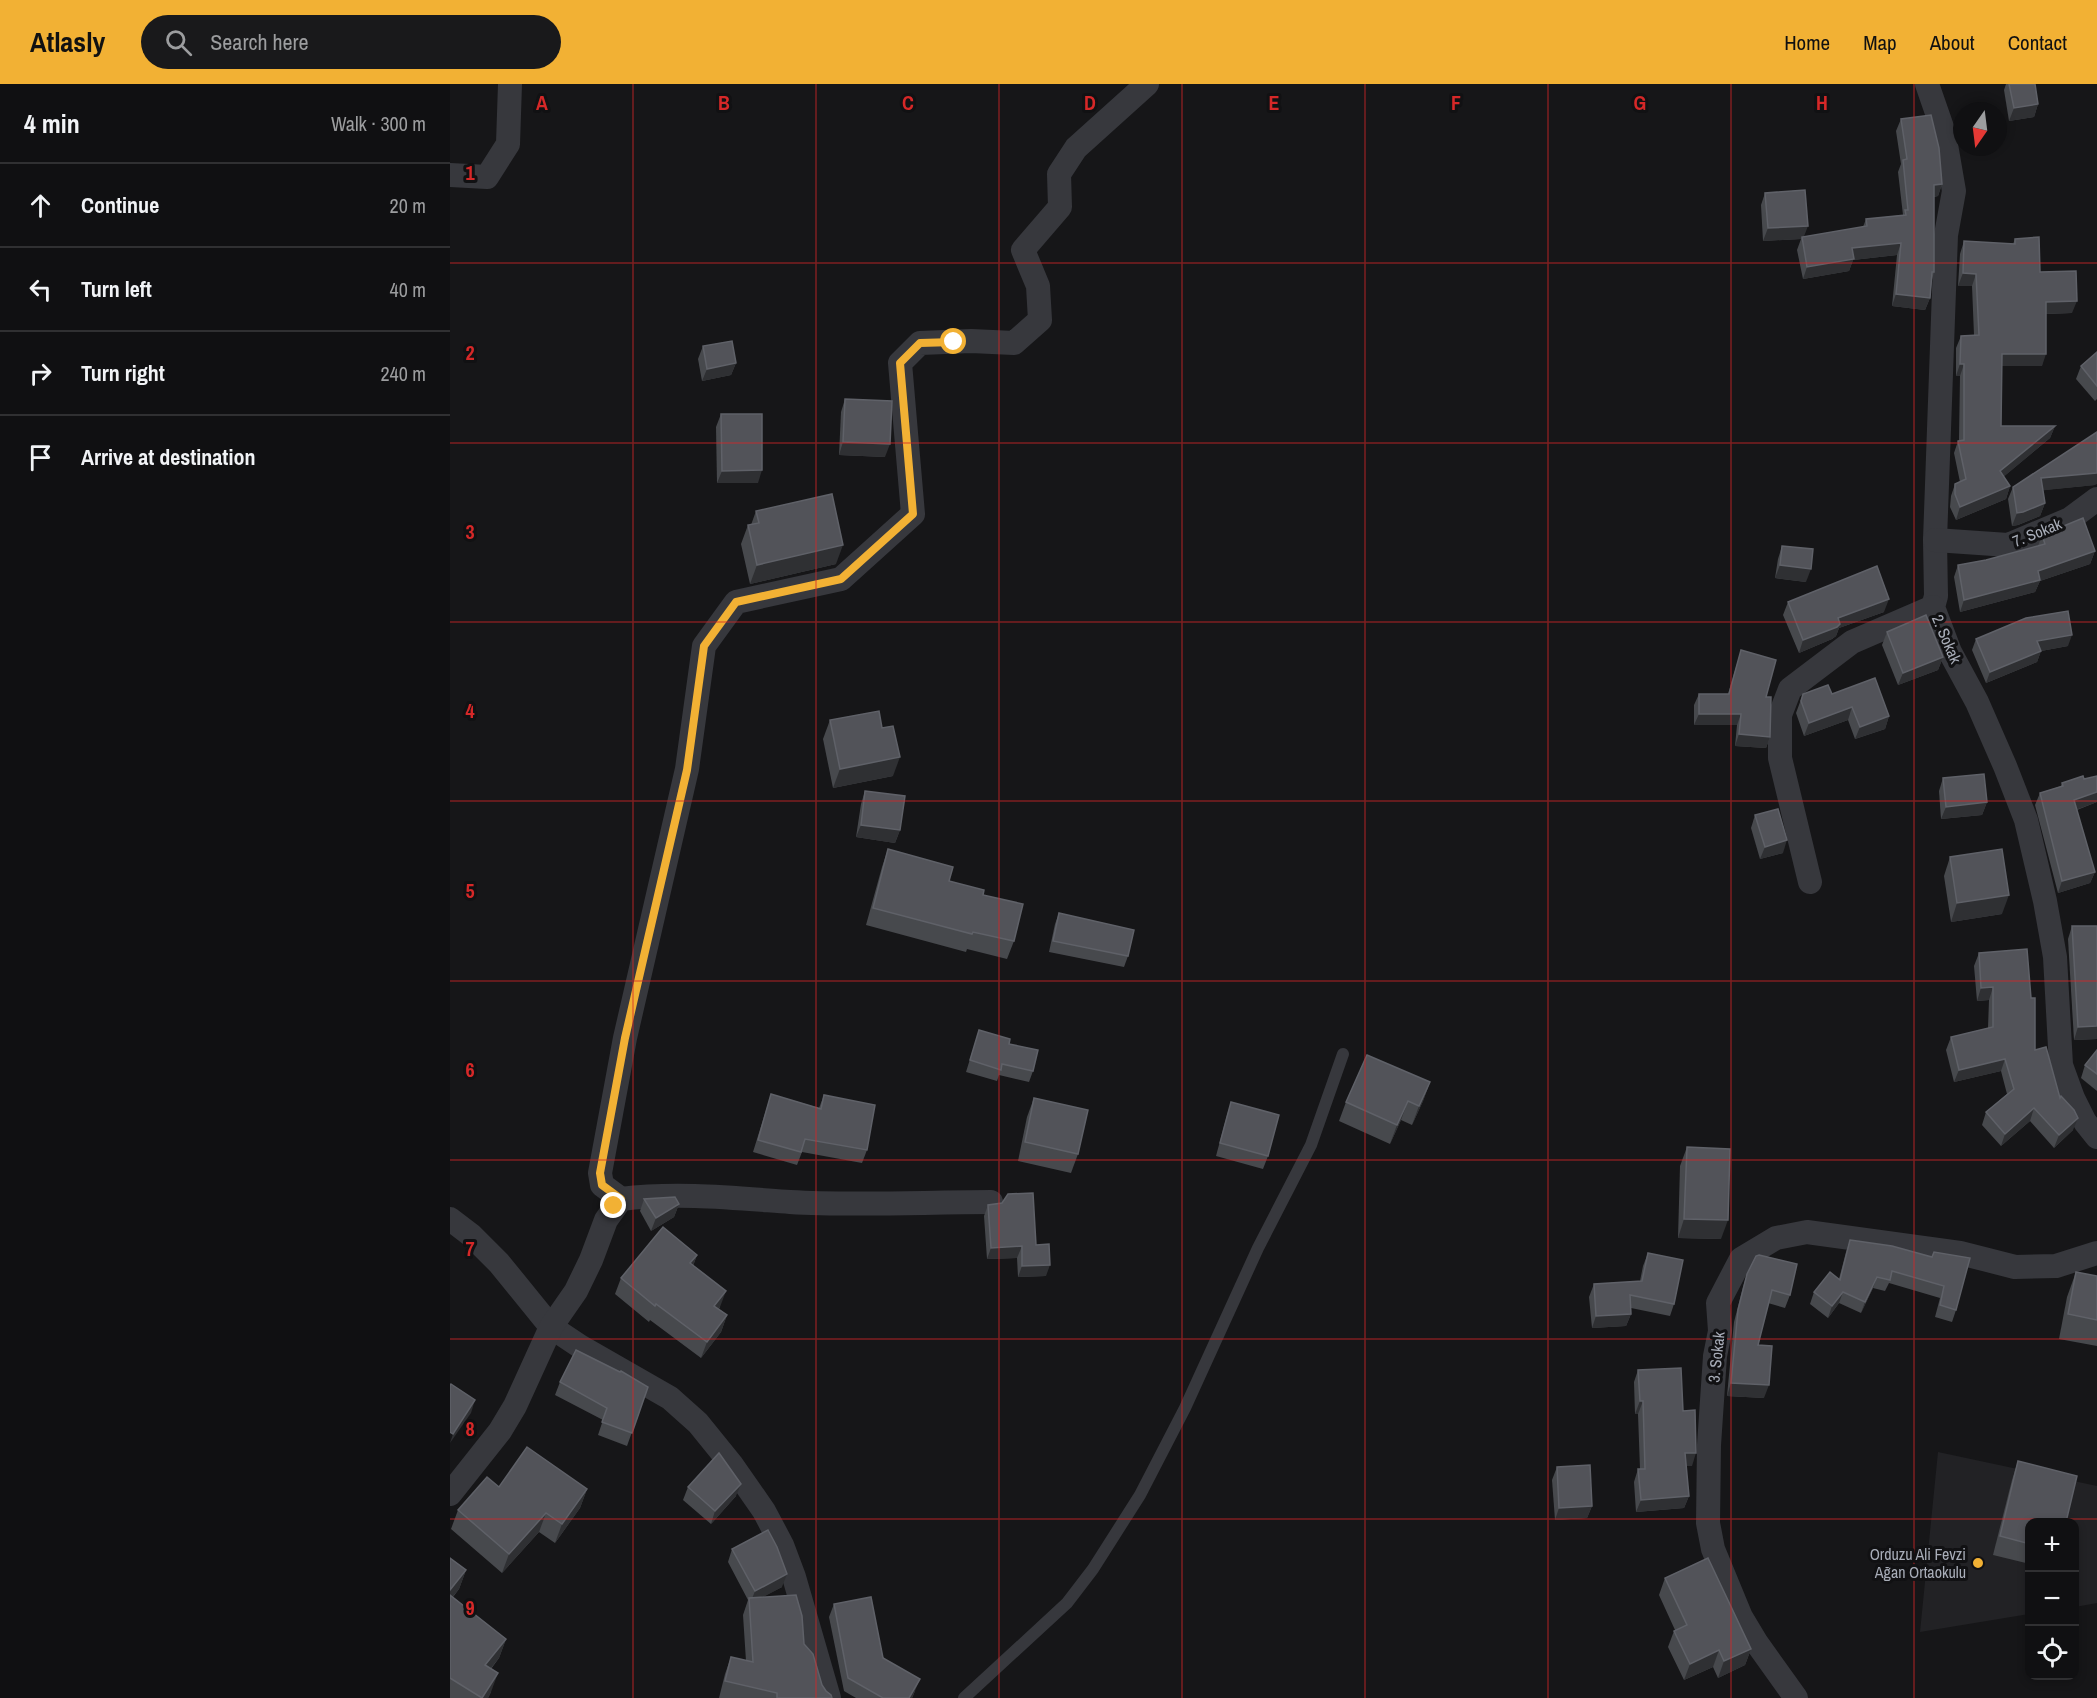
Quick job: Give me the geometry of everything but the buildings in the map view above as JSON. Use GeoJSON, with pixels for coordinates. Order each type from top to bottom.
{"type":"FeatureCollection","features":[{"type":"Feature","properties":{"kind":"street"},"geometry":{"type":"LineString","coordinates":[[450,175],[487,177],[508,144],[510,84]]}},
{"type":"Feature","properties":{"kind":"street"},"geometry":{"type":"LineString","coordinates":[[991,1202],[824,1203],[714,1197],[621,1199],[602,1185],[600,1173],[625,1038],[687,770],[704,646],[736,602],[841,579],[913,514],[900,363],[920,343],[971,341],[1014,343],[1040,320],[1038,286],[1023,250],[1060,207],[1059,174],[1076,148],[1147,84]]}},
{"type":"Feature","properties":{"kind":"street","name":"2. Sokak"},"geometry":{"type":"LineString","coordinates":[[1927,84],[1944,133],[1954,191],[1946,235],[1935,540],[1936,596],[1933,607],[1950,652],[1977,702],[2026,820],[2055,957],[2061,1065],[2073,1098],[2085,1122],[2097,1137]]}},
{"type":"Feature","properties":{"kind":"street","name":"7. Sokak"},"geometry":{"type":"LineString","coordinates":[[1935,540],[2008,545],[2070,519],[2097,499]]}},
{"type":"Feature","properties":{"kind":"street"},"geometry":{"type":"LineString","coordinates":[[1810,882],[1780,758],[1780,716],[1790,689],[1852,642],[1933,607]]}},
{"type":"Feature","properties":{"kind":"street"},"geometry":{"type":"LineString","coordinates":[[450,1494],[500,1431],[515,1406],[551,1327],[576,1291],[606,1220],[621,1199]]}},
{"type":"Feature","properties":{"kind":"street"},"geometry":{"type":"LineString","coordinates":[[450,1219],[471,1235],[499,1263],[551,1327],[581,1347],[670,1398],[698,1423],[764,1511],[782,1545],[794,1577],[829,1698]]}},
{"type":"Feature","properties":{"kind":"street","name":"3. Sokak"},"geometry":{"type":"LineString","coordinates":[[1796,1698],[1741,1617],[1713,1549],[1708,1523],[1709,1445],[1715,1356],[1720,1331],[1718,1303],[1741,1259],[1776,1238],[1807,1232],[1960,1253],[2015,1267],[2056,1266],[2097,1253]]}},
{"type":"Feature","properties":{"kind":"lane"},"geometry":{"type":"LineString","coordinates":[[964,1698],[1066,1603],[1093,1569],[1140,1495],[1185,1408],[1258,1248],[1311,1145],[1343,1054]]}},
{"type":"Feature","properties":{"kind":"shaded area","name":"Orduzu Ali Fevzi Ağan Ortaokulu"},"geometry":{"type":"Polygon","coordinates":[[[1938,1452],[2097,1486],[2097,1603],[2079,1606],[2079,1518],[2025,1518],[2025,1615],[1920,1632],[1938,1452]]]}},
{"type":"Feature","properties":{"kind":"place","name":"Orduzu Ali Fevzi Ağan Ortaokulu"},"geometry":{"type":"Point","coordinates":[1978,1563]}},
{"type":"Feature","properties":{"kind":"route"},"geometry":{"type":"LineString","coordinates":[[614,1206],[621,1199],[602,1185],[600,1173],[625,1038],[687,770],[704,646],[736,602],[841,579],[913,514],[900,363],[920,343],[954,342]]}}]}
